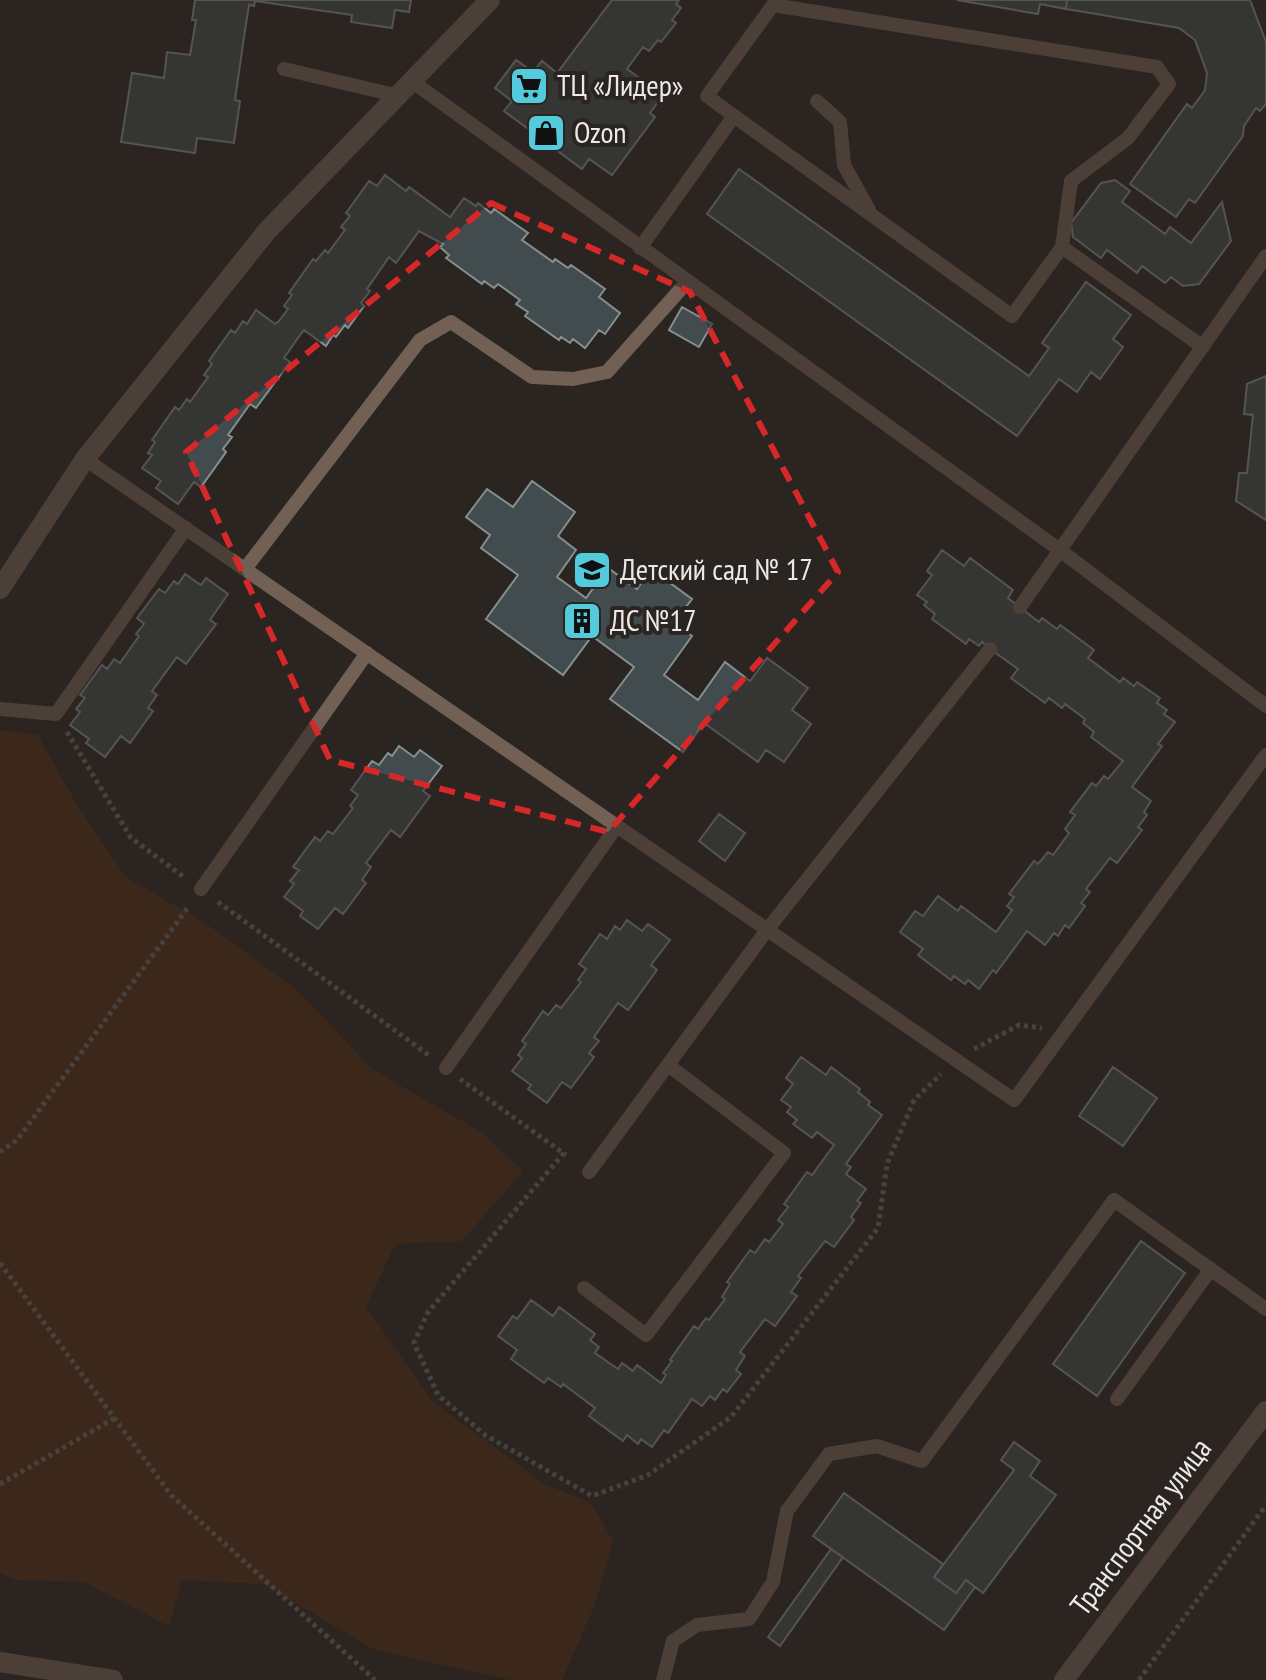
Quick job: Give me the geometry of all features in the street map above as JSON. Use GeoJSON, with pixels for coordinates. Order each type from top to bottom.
{"type":"FeatureCollection","features":[{"type":"Feature","properties":{"kind":"street"},"geometry":{"type":"LineString","coordinates":[[0,589],[85,459],[267,231],[490,0]]}},
{"type":"Feature","properties":{"kind":"street","name":"Транспортная улица"},"geometry":{"type":"LineString","coordinates":[[1064,1680],[1266,1411]]}},
{"type":"Feature","properties":{"kind":"street"},"geometry":{"type":"LineString","coordinates":[[0,1662],[113,1680]]}},
{"type":"Feature","properties":{"kind":"lane"},"geometry":{"type":"LineString","coordinates":[[773,5],[1157,67],[1169,84],[1128,138],[1071,181],[1062,247],[1012,316],[734,116],[707,96],[773,5]]}},
{"type":"Feature","properties":{"kind":"lane"},"geometry":{"type":"LineString","coordinates":[[284,69],[406,89],[640,248],[1061,551],[1266,706]]}},
{"type":"Feature","properties":{"kind":"lane"},"geometry":{"type":"LineString","coordinates":[[817,101],[840,122],[844,165],[871,213]]}},
{"type":"Feature","properties":{"kind":"lane"},"geometry":{"type":"LineString","coordinates":[[640,248],[734,116]]}},
{"type":"Feature","properties":{"kind":"lane"},"geometry":{"type":"LineString","coordinates":[[1062,247],[1203,347]]}},
{"type":"Feature","properties":{"kind":"lane"},"geometry":{"type":"LineString","coordinates":[[1020,607],[1266,256]]}},
{"type":"Feature","properties":{"kind":"lane"},"geometry":{"type":"LineString","coordinates":[[245,569],[420,340],[451,322],[532,377],[573,379],[607,372],[687,282]]}},
{"type":"Feature","properties":{"kind":"lane"},"geometry":{"type":"LineString","coordinates":[[85,459],[1014,1100],[1266,755]]}},
{"type":"Feature","properties":{"kind":"lane"},"geometry":{"type":"LineString","coordinates":[[0,709],[56,714],[186,528]]}},
{"type":"Feature","properties":{"kind":"lane"},"geometry":{"type":"LineString","coordinates":[[589,1172],[767,930],[990,649]]}},
{"type":"Feature","properties":{"kind":"lane"},"geometry":{"type":"LineString","coordinates":[[201,889],[367,653]]}},
{"type":"Feature","properties":{"kind":"lane"},"geometry":{"type":"LineString","coordinates":[[446,1068],[617,826]]}},
{"type":"Feature","properties":{"kind":"lane"},"geometry":{"type":"LineString","coordinates":[[584,1288],[646,1335],[784,1153],[668,1065]]}},
{"type":"Feature","properties":{"kind":"lane"},"geometry":{"type":"LineString","coordinates":[[663,1680],[673,1641],[697,1625],[749,1619],[773,1582],[787,1511],[829,1454],[877,1446],[922,1461],[1114,1200],[1266,1309]]}},
{"type":"Feature","properties":{"kind":"lane"},"geometry":{"type":"LineString","coordinates":[[1117,1399],[1211,1269]]}},
{"type":"Feature","properties":{"kind":"path"},"geometry":{"type":"LineString","coordinates":[[56,714],[131,838],[589,1172]]}},
{"type":"Feature","properties":{"kind":"path"},"geometry":{"type":"LineString","coordinates":[[0,1152],[17,1140],[201,889]]}},
{"type":"Feature","properties":{"kind":"path"},"geometry":{"type":"LineString","coordinates":[[0,1263],[171,1495],[375,1680]]}},
{"type":"Feature","properties":{"kind":"path"},"geometry":{"type":"LineString","coordinates":[[0,1484],[115,1418]]}},
{"type":"Feature","properties":{"kind":"path"},"geometry":{"type":"LineString","coordinates":[[1139,1680],[1266,1505]]}},
{"type":"Feature","properties":{"kind":"highlighted area"},"geometry":{"type":"Polygon","coordinates":[[[491,203],[690,292],[838,572],[608,832],[330,760],[186,452],[491,203]]]}},
{"type":"Feature","properties":{"kind":"shaded area"},"geometry":{"type":"Polygon","coordinates":[[[0,730],[38,735],[79,809],[126,877],[208,925],[296,989],[372,1069],[482,1133],[523,1171],[462,1241],[395,1244],[366,1307],[433,1402],[546,1485],[591,1503],[613,1541],[595,1604],[562,1680],[512,1680],[375,1650],[263,1584],[182,1580],[169,1626],[84,1582],[17,1580],[0,1573],[0,730]]]}},
{"type":"Feature","properties":{"kind":"building"},"geometry":{"type":"Polygon","coordinates":[[[195,0],[411,0],[409,12],[395,10],[392,28],[351,22],[352,15],[255,1],[254,6],[249,5],[244,37],[235,100],[240,101],[234,143],[197,138],[195,153],[121,142],[132,73],[164,78],[167,52],[190,55],[196,20],[192,20],[195,0]]]}},
{"type":"Feature","properties":{"kind":"building"},"geometry":{"type":"Polygon","coordinates":[[[612,0],[679,0],[676,4],[681,8],[672,20],[676,23],[661,42],[658,40],[649,51],[643,47],[627,69],[663,95],[650,113],[655,117],[612,175],[589,159],[582,169],[504,111],[512,101],[495,88],[516,60],[533,72],[542,61],[557,73],[612,0]]]}},
{"type":"Feature","properties":{"kind":"building"},"geometry":{"type":"Polygon","coordinates":[[[957,0],[1067,0],[1066,9],[1040,4],[1038,14],[957,0]]]}},
{"type":"Feature","properties":{"kind":"building"},"geometry":{"type":"Polygon","coordinates":[[[1067,0],[1250,0],[1266,42],[1266,104],[1260,111],[1256,108],[1244,126],[1243,136],[1195,203],[1189,199],[1176,217],[1130,184],[1187,104],[1192,108],[1205,90],[1207,73],[1195,40],[1179,28],[1066,9],[1067,0]]]}},
{"type":"Feature","properties":{"kind":"building"},"geometry":{"type":"Polygon","coordinates":[[[739,169],[1029,376],[1049,348],[1042,343],[1086,282],[1131,315],[1113,339],[1123,347],[1100,379],[1091,372],[1077,392],[1059,379],[1017,436],[707,214],[739,169]]]}},
{"type":"Feature","properties":{"kind":"building"},"geometry":{"type":"Polygon","coordinates":[[[385,175],[406,191],[409,187],[450,217],[464,198],[476,206],[478,203],[491,213],[494,209],[528,233],[522,240],[553,262],[555,259],[568,268],[571,265],[605,289],[599,297],[620,313],[605,334],[599,330],[585,348],[573,339],[570,343],[561,337],[559,340],[525,316],[528,312],[516,304],[520,300],[498,284],[494,288],[484,281],[482,284],[446,258],[449,255],[440,247],[443,244],[419,231],[396,263],[389,257],[367,289],[370,291],[361,303],[364,306],[348,328],[345,325],[326,346],[304,330],[284,358],[290,362],[256,408],[250,404],[228,435],[232,437],[223,449],[226,452],[201,487],[194,482],[178,504],[156,488],[161,481],[142,468],[152,455],[148,453],[155,442],[152,440],[175,407],[179,410],[187,399],[190,402],[208,377],[204,375],[212,364],[209,361],[231,330],[235,333],[243,321],[247,324],[256,310],[275,324],[279,321],[288,309],[284,306],[292,295],[289,293],[313,259],[316,261],[325,250],[328,253],[345,230],[341,227],[350,216],[346,213],[369,181],[377,186],[385,175]]]}},
{"type":"Feature","properties":{"kind":"building"},"geometry":{"type":"Polygon","coordinates":[[[1115,180],[1130,191],[1122,202],[1165,234],[1170,227],[1191,243],[1222,202],[1231,241],[1199,284],[1183,286],[1171,277],[1165,283],[1142,266],[1137,273],[1107,250],[1101,258],[1073,237],[1071,223],[1101,183],[1115,180]]]}},
{"type":"Feature","properties":{"kind":"building"},"geometry":{"type":"Polygon","coordinates":[[[682,307],[712,324],[699,347],[669,330],[682,307]]]}},
{"type":"Feature","properties":{"kind":"building"},"geometry":{"type":"Polygon","coordinates":[[[1266,376],[1266,520],[1236,501],[1239,473],[1247,473],[1253,415],[1244,414],[1247,384],[1266,376]]]}},
{"type":"Feature","properties":{"kind":"building","name":"ДС №17"},"geometry":{"type":"Polygon","coordinates":[[[532,481],[575,512],[558,536],[576,550],[557,577],[586,598],[608,568],[637,589],[651,569],[692,599],[674,623],[692,636],[664,675],[698,700],[725,662],[750,681],[767,658],[808,688],[792,710],[811,724],[784,762],[766,750],[758,762],[704,723],[683,752],[610,699],[634,667],[592,636],[563,675],[486,619],[518,575],[481,548],[490,535],[466,517],[487,489],[513,507],[532,481]]]}},
{"type":"Feature","properties":{"kind":"building"},"geometry":{"type":"Polygon","coordinates":[[[942,550],[964,566],[970,558],[1013,590],[1008,598],[1039,622],[1042,618],[1057,629],[1060,625],[1094,650],[1088,658],[1120,682],[1123,678],[1134,686],[1137,682],[1160,698],[1157,703],[1167,710],[1164,714],[1175,722],[1132,787],[1151,801],[1144,812],[1147,815],[1138,827],[1142,830],[1117,863],[1110,858],[1086,889],[1090,892],[1081,903],[1085,906],[1069,928],[1065,925],[1058,936],[1054,933],[1045,945],[1027,931],[996,973],[993,970],[979,989],[968,980],[965,984],[954,976],[951,980],[918,955],[923,949],[900,932],[915,911],[923,916],[938,896],[958,911],[961,906],[996,932],[1012,910],[1007,906],[1014,897],[1009,894],[1034,861],[1038,864],[1048,852],[1053,855],[1069,833],[1065,829],[1075,815],[1070,812],[1092,783],[1096,786],[1104,776],[1108,779],[1123,761],[1091,737],[1094,732],[1083,723],[1085,719],[1065,704],[1062,708],[1049,698],[1045,703],[1011,678],[1018,669],[982,642],[979,646],[969,639],[966,644],[932,619],[935,614],[924,605],[927,602],[917,595],[932,575],[927,571],[942,550]]]}},
{"type":"Feature","properties":{"kind":"building"},"geometry":{"type":"Polygon","coordinates":[[[185,574],[201,585],[206,578],[228,594],[210,620],[216,624],[186,664],[177,657],[152,691],[157,695],[148,708],[153,711],[130,743],[121,736],[105,757],[86,743],[89,739],[70,725],[80,712],[76,709],[85,698],[80,695],[102,665],[107,669],[114,659],[120,663],[144,624],[137,618],[159,589],[165,593],[174,581],[178,584],[185,574]]]}},
{"type":"Feature","properties":{"kind":"building"},"geometry":{"type":"Polygon","coordinates":[[[399,746],[414,757],[420,750],[442,766],[423,791],[430,796],[400,837],[391,830],[366,863],[371,867],[362,880],[366,883],[343,914],[335,908],[318,929],[300,916],[303,911],[284,897],[294,884],[290,881],[299,870],[293,867],[315,837],[320,841],[328,831],[333,834],[353,808],[350,806],[358,795],[351,790],[372,761],[379,765],[388,753],[392,756],[399,746]]]}},
{"type":"Feature","properties":{"kind":"building"},"geometry":{"type":"Polygon","coordinates":[[[719,814],[745,833],[725,861],[699,841],[719,814]]]}},
{"type":"Feature","properties":{"kind":"building"},"geometry":{"type":"Polygon","coordinates":[[[627,920],[642,931],[648,924],[670,940],[651,965],[657,970],[628,1010],[618,1003],[594,1037],[599,1041],[589,1053],[594,1057],[571,1088],[562,1082],[547,1103],[528,1089],[531,1085],[512,1071],[522,1058],[518,1055],[526,1044],[522,1041],[543,1011],[548,1015],[556,1005],[561,1008],[581,982],[578,980],[586,969],[579,964],[600,934],[607,939],[615,926],[620,930],[627,920]]]}},
{"type":"Feature","properties":{"kind":"building"},"geometry":{"type":"Polygon","coordinates":[[[801,1057],[826,1075],[831,1067],[860,1089],[858,1092],[870,1102],[868,1105],[882,1115],[846,1164],[851,1167],[846,1174],[866,1189],[857,1201],[861,1203],[851,1217],[854,1220],[834,1247],[825,1241],[798,1276],[801,1278],[791,1292],[797,1296],[775,1326],[765,1319],[740,1352],[745,1356],[736,1370],[741,1374],[727,1392],[723,1389],[715,1400],[710,1396],[702,1406],[692,1399],[668,1433],[664,1430],[652,1447],[641,1439],[638,1444],[627,1435],[623,1441],[589,1416],[595,1408],[563,1384],[561,1387],[548,1378],[544,1383],[511,1359],[517,1350],[498,1336],[513,1316],[517,1319],[531,1300],[553,1316],[559,1307],[595,1334],[590,1340],[599,1347],[595,1353],[618,1369],[622,1363],[633,1371],[637,1365],[661,1383],[670,1360],[694,1326],[698,1329],[706,1318],[709,1320],[725,1299],[722,1297],[730,1284],[727,1282],[750,1250],[755,1253],[765,1239],[769,1242],[783,1224],[778,1220],[788,1207],[784,1204],[807,1172],[812,1175],[834,1145],[817,1132],[812,1138],[793,1124],[797,1120],[787,1112],[791,1107],[781,1100],[793,1084],[786,1078],[801,1057]]]}},
{"type":"Feature","properties":{"kind":"building"},"geometry":{"type":"Polygon","coordinates":[[[1113,1067],[1157,1098],[1123,1146],[1079,1116],[1113,1067]]]}},
{"type":"Feature","properties":{"kind":"building"},"geometry":{"type":"Polygon","coordinates":[[[1141,1241],[1185,1273],[1097,1396],[1053,1364],[1141,1241]]]}},
{"type":"Feature","properties":{"kind":"building"},"geometry":{"type":"Polygon","coordinates":[[[1014,1442],[1040,1461],[1030,1476],[1056,1495],[983,1593],[966,1580],[956,1593],[934,1577],[1014,1470],[1001,1460],[1014,1442]]]}},
{"type":"Feature","properties":{"kind":"building"},"geometry":{"type":"Polygon","coordinates":[[[844,1493],[943,1564],[934,1577],[956,1593],[966,1580],[975,1587],[944,1630],[813,1536],[844,1493]]]}},
{"type":"Feature","properties":{"kind":"building"},"geometry":{"type":"Polygon","coordinates":[[[831,1549],[843,1557],[780,1646],[768,1637],[831,1549]]]}},
{"type":"Feature","properties":{"kind":"place","name":"ТЦ «Лидер»"},"geometry":{"type":"Point","coordinates":[529,86]}},
{"type":"Feature","properties":{"kind":"place","name":"Ozon"},"geometry":{"type":"Point","coordinates":[546,133]}},
{"type":"Feature","properties":{"kind":"place","name":"Детский сад № 17"},"geometry":{"type":"Point","coordinates":[592,570]}},
{"type":"Feature","properties":{"kind":"place","name":"ДС №17"},"geometry":{"type":"Point","coordinates":[582,621]}}]}
